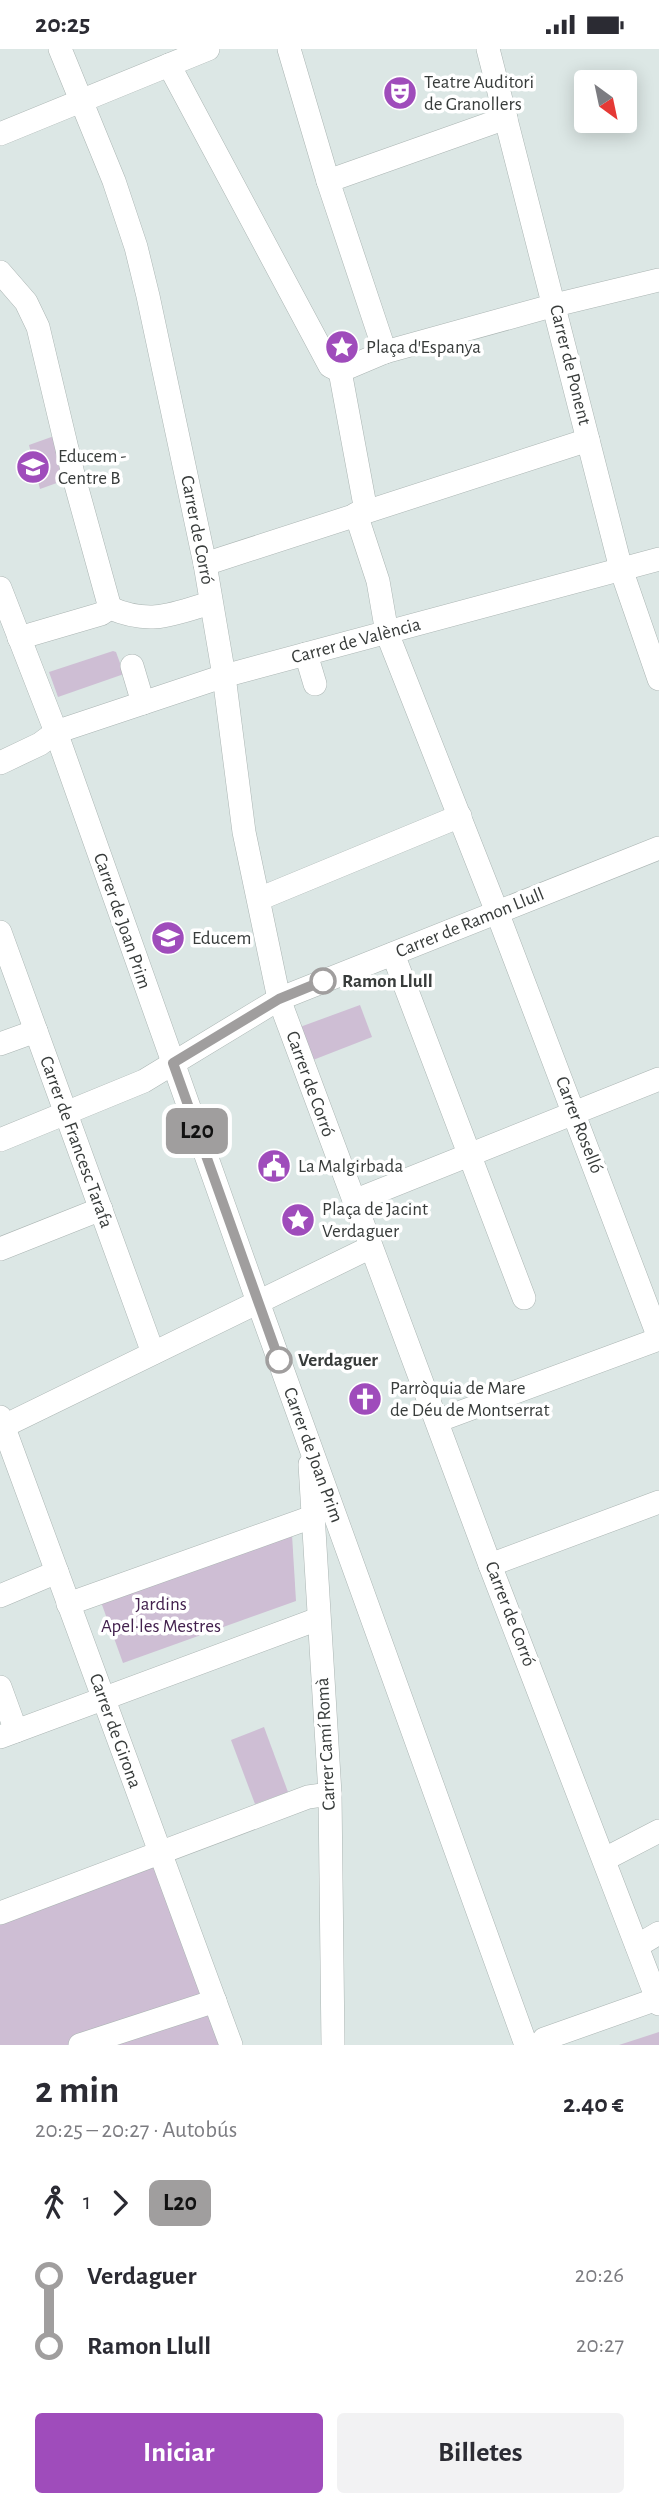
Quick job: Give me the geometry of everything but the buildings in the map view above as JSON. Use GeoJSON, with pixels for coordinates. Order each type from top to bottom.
{"type":"FeatureCollection","features":[{"type":"Feature","properties":{"kind":"street","name":"Carrer de Corró"},"geometry":{"type":"LineString","coordinates":[[60,49],[114,181],[136,247],[179,433],[224,675],[244,832],[279,999],[490,1565],[658,2002]]}},
{"type":"Feature","properties":{"kind":"street"},"geometry":{"type":"LineString","coordinates":[[0,134],[208,49]]}},
{"type":"Feature","properties":{"kind":"street"},"geometry":{"type":"LineString","coordinates":[[289,49],[328,181],[385,352]]}},
{"type":"Feature","properties":{"kind":"street","name":"Carrer de Ponent"},"geometry":{"type":"LineString","coordinates":[[488,49],[621,569],[659,679]]}},
{"type":"Feature","properties":{"kind":"street"},"geometry":{"type":"LineString","coordinates":[[169,65],[330,366],[340,371],[385,352],[555,305],[659,280]]}},
{"type":"Feature","properties":{"kind":"street"},"geometry":{"type":"LineString","coordinates":[[328,181],[506,118]]}},
{"type":"Feature","properties":{"kind":"street"},"geometry":{"type":"LineString","coordinates":[[0,272],[26,302],[38,327],[73,474],[110,608]]}},
{"type":"Feature","properties":{"kind":"street","name":"Carrer Roselló"},"geometry":{"type":"LineString","coordinates":[[340,371],[361,513],[379,581],[387,632],[498,912],[659,1339]]}},
{"type":"Feature","properties":{"kind":"street"},"geometry":{"type":"LineString","coordinates":[[205,564],[588,439]]}},
{"type":"Feature","properties":{"kind":"street","name":"Carrer de València"},"geometry":{"type":"LineString","coordinates":[[0,763],[40,744],[56,732],[224,675],[659,559]]}},
{"type":"Feature","properties":{"kind":"street","name":"Carrer de Joan Prim"},"geometry":{"type":"LineString","coordinates":[[0,588],[56,732],[258,1302],[297,1383],[309,1443],[348,1549],[535,2042]]}},
{"type":"Feature","properties":{"kind":"street"},"geometry":{"type":"LineString","coordinates":[[110,608],[136,618],[148,618],[178,613],[210,603]]}},
{"type":"Feature","properties":{"kind":"street"},"geometry":{"type":"LineString","coordinates":[[19,638],[102,614],[110,608]]}},
{"type":"Feature","properties":{"kind":"street"},"geometry":{"type":"LineString","coordinates":[[306,654],[315,684]]}},
{"type":"Feature","properties":{"kind":"street"},"geometry":{"type":"LineString","coordinates":[[132,666],[143,703]]}},
{"type":"Feature","properties":{"kind":"street"},"geometry":{"type":"LineString","coordinates":[[259,899],[460,816]]}},
{"type":"Feature","properties":{"kind":"street","name":"Carrer de Ramon Llull"},"geometry":{"type":"LineString","coordinates":[[0,1140],[144,1081],[279,999],[659,848]]}},
{"type":"Feature","properties":{"kind":"street","name":"Carrer de Francesc Tarafa"},"geometry":{"type":"LineString","coordinates":[[0,932],[153,1353]]}},
{"type":"Feature","properties":{"kind":"street"},"geometry":{"type":"LineString","coordinates":[[393,954],[524,1298]]}},
{"type":"Feature","properties":{"kind":"street"},"geometry":{"type":"LineString","coordinates":[[0,1044],[36,1031]]}},
{"type":"Feature","properties":{"kind":"street"},"geometry":{"type":"LineString","coordinates":[[354,1201],[659,1079]]}},
{"type":"Feature","properties":{"kind":"street"},"geometry":{"type":"LineString","coordinates":[[7,1243],[101,1209]]}},
{"type":"Feature","properties":{"kind":"street"},"geometry":{"type":"LineString","coordinates":[[1,1424],[371,1247]]}},
{"type":"Feature","properties":{"kind":"street"},"geometry":{"type":"LineString","coordinates":[[438,1421],[659,1339]]}},
{"type":"Feature","properties":{"kind":"street","name":"Carrer de Girona"},"geometry":{"type":"LineString","coordinates":[[1,1424],[232,2045]]}},
{"type":"Feature","properties":{"kind":"street","name":"Carrer Camí Romà"},"geometry":{"type":"LineString","coordinates":[[309,1443],[330,1794],[333,2045]]}},
{"type":"Feature","properties":{"kind":"street"},"geometry":{"type":"LineString","coordinates":[[490,1565],[659,1502]]}},
{"type":"Feature","properties":{"kind":"street"},"geometry":{"type":"LineString","coordinates":[[68,1604],[313,1517]]}},
{"type":"Feature","properties":{"kind":"street"},"geometry":{"type":"LineString","coordinates":[[315,1559],[348,1549]]}},
{"type":"Feature","properties":{"kind":"street"},"geometry":{"type":"LineString","coordinates":[[0,1596],[57,1572]]}},
{"type":"Feature","properties":{"kind":"street"},"geometry":{"type":"LineString","coordinates":[[6,1689],[14,1732],[318,1619]]}},
{"type":"Feature","properties":{"kind":"street"},"geometry":{"type":"LineString","coordinates":[[0,1913],[308,1797],[330,1794]]}},
{"type":"Feature","properties":{"kind":"street"},"geometry":{"type":"LineString","coordinates":[[605,1859],[659,1831]]}},
{"type":"Feature","properties":{"kind":"street"},"geometry":{"type":"LineString","coordinates":[[637,1946],[659,1934]]}},
{"type":"Feature","properties":{"kind":"street"},"geometry":{"type":"LineString","coordinates":[[80,2045],[215,2001]]}},
{"type":"Feature","properties":{"kind":"street"},"geometry":{"type":"LineString","coordinates":[[535,2042],[658,2002]]}},
{"type":"Feature","properties":{"kind":"green space"},"geometry":{"type":"Polygon","coordinates":[[[57,435],[68,479],[40,489],[29,445],[57,435]]]}},
{"type":"Feature","properties":{"kind":"green space"},"geometry":{"type":"Polygon","coordinates":[[[116,652],[124,674],[58,697],[49,672],[116,652]]]}},
{"type":"Feature","properties":{"kind":"green space"},"geometry":{"type":"Polygon","coordinates":[[[360,1005],[372,1037],[313,1060],[300,1027],[360,1005]]]}},
{"type":"Feature","properties":{"kind":"green space","name":"Jardins Apel·les Mestres"},"geometry":{"type":"Polygon","coordinates":[[[292,1535],[296,1601],[123,1663],[101,1602],[292,1535]]]}},
{"type":"Feature","properties":{"kind":"green space"},"geometry":{"type":"Polygon","coordinates":[[[264,1727],[288,1792],[255,1804],[231,1740],[264,1727]]]}},
{"type":"Feature","properties":{"kind":"green space"},"geometry":{"type":"Polygon","coordinates":[[[160,1852],[231,2045],[0,2045],[0,1913],[160,1852]]]}},
{"type":"Feature","properties":{"kind":"green space"},"geometry":{"type":"Polygon","coordinates":[[[659,2032],[659,2045],[619,2045],[659,2032]]]}},
{"type":"Feature","properties":{"kind":"bus line","name":"L20"},"geometry":{"type":"LineString","coordinates":[[279,1360],[173,1063],[279,999],[323,981]]}},
{"type":"Feature","properties":{"kind":"place","name":"Teatre Auditori de Granollers"},"geometry":{"type":"Point","coordinates":[400,93]}},
{"type":"Feature","properties":{"kind":"place","name":"Plaça d'Espanya"},"geometry":{"type":"Point","coordinates":[342,347]}},
{"type":"Feature","properties":{"kind":"place","name":"Educem - Centre B"},"geometry":{"type":"Point","coordinates":[33,467]}},
{"type":"Feature","properties":{"kind":"place","name":"Educem"},"geometry":{"type":"Point","coordinates":[168,938]}},
{"type":"Feature","properties":{"kind":"place","name":"Ramon Llull"},"geometry":{"type":"Point","coordinates":[323,981]}},
{"type":"Feature","properties":{"kind":"place","name":"La Malgirbada"},"geometry":{"type":"Point","coordinates":[274,1166]}},
{"type":"Feature","properties":{"kind":"place","name":"Plaça de Jacint Verdaguer"},"geometry":{"type":"Point","coordinates":[298,1220]}},
{"type":"Feature","properties":{"kind":"place","name":"Verdaguer"},"geometry":{"type":"Point","coordinates":[279,1360]}},
{"type":"Feature","properties":{"kind":"place","name":"Parròquia de Mare de Déu de Montserrat"},"geometry":{"type":"Point","coordinates":[365,1399]}}]}
